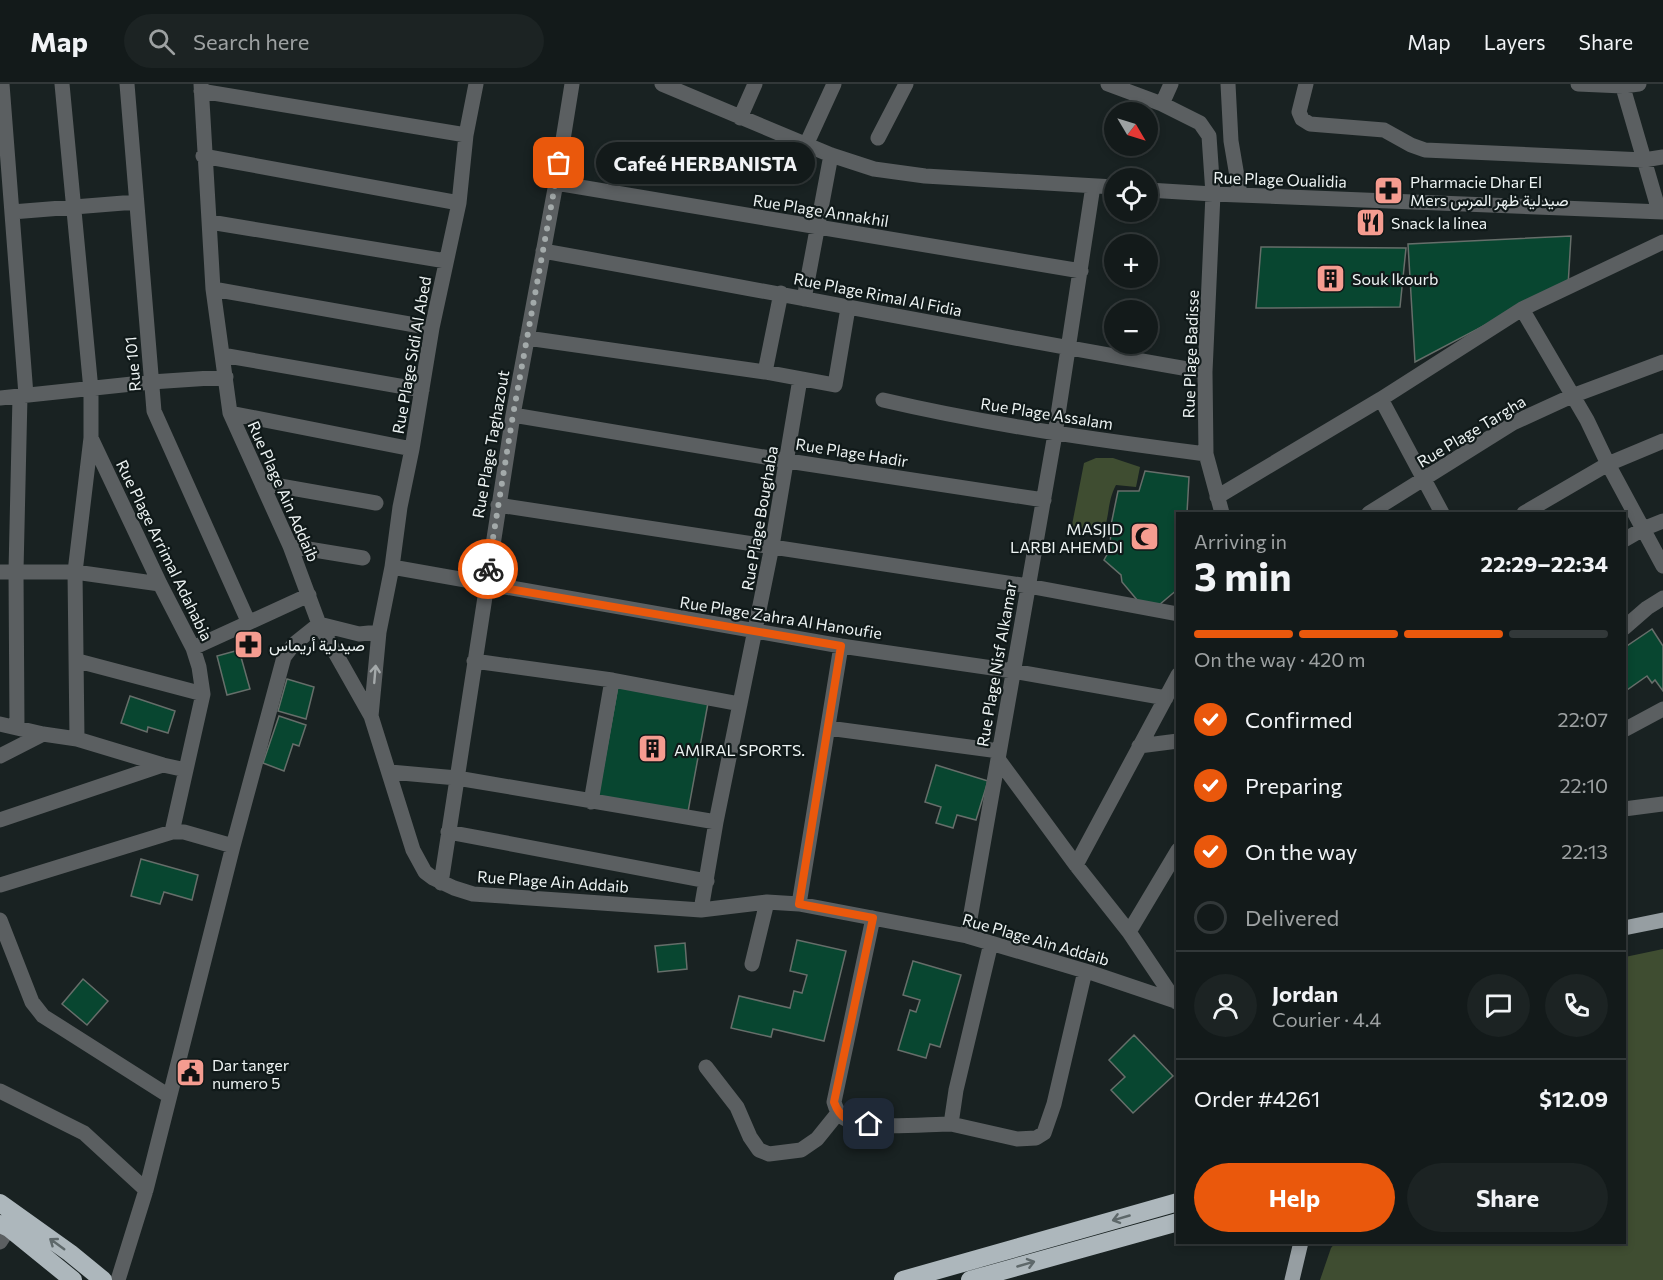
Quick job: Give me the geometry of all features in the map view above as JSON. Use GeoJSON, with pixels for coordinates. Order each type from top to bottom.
{"type":"FeatureCollection","features":[{"type":"Feature","properties":{"kind":"highway"},"geometry":{"type":"LineString","coordinates":[[0,1203],[70,1253],[103,1280]]}},
{"type":"Feature","properties":{"kind":"highway"},"geometry":{"type":"LineString","coordinates":[[903,1280],[1176,1203]]}},
{"type":"Feature","properties":{"kind":"highway"},"geometry":{"type":"LineString","coordinates":[[970,1280],[1176,1223]]}},
{"type":"Feature","properties":{"kind":"highway"},"geometry":{"type":"LineString","coordinates":[[3,1231],[73,1280]]}},
{"type":"Feature","properties":{"kind":"main road"},"geometry":{"type":"LineString","coordinates":[[1626,928],[1663,920]]}},
{"type":"Feature","properties":{"kind":"main road"},"geometry":{"type":"LineString","coordinates":[[1293,1274],[1302,1244]]}},
{"type":"Feature","properties":{"kind":"street"},"geometry":{"type":"LineString","coordinates":[[2,84],[23,396],[8,572],[17,728]]}},
{"type":"Feature","properties":{"kind":"street","name":"Rue Plage Arrimal Adahabia"},"geometry":{"type":"LineString","coordinates":[[62,84],[91,390],[91,438],[193,648],[199,667],[202,694],[172,832]]}},
{"type":"Feature","properties":{"kind":"street","name":"Rue 101"},"geometry":{"type":"LineString","coordinates":[[127,84],[154,411],[248,621]]}},
{"type":"Feature","properties":{"kind":"street","name":"Rue Plage Sidi Al Abed"},"geometry":{"type":"LineString","coordinates":[[371,716],[379,632],[432,328],[459,203],[466,135],[476,84]]}},
{"type":"Feature","properties":{"kind":"street","name":"Rue Plage Taghazout"},"geometry":{"type":"LineString","coordinates":[[441,883],[498,505],[572,84]]}},
{"type":"Feature","properties":{"kind":"street"},"geometry":{"type":"LineString","coordinates":[[662,84],[806,145],[874,169],[903,174],[1104,187]]}},
{"type":"Feature","properties":{"kind":"street"},"geometry":{"type":"LineString","coordinates":[[740,118],[755,84]]}},
{"type":"Feature","properties":{"kind":"street"},"geometry":{"type":"LineString","coordinates":[[806,145],[834,84]]}},
{"type":"Feature","properties":{"kind":"street"},"geometry":{"type":"LineString","coordinates":[[878,138],[906,84]]}},
{"type":"Feature","properties":{"kind":"street","name":"Rue Plage Badisse"},"geometry":{"type":"LineString","coordinates":[[1108,84],[1162,104],[1200,123],[1209,136],[1213,194],[1205,372],[1206,454],[1222,512]]}},
{"type":"Feature","properties":{"kind":"street"},"geometry":{"type":"LineString","coordinates":[[1162,104],[1171,84]]}},
{"type":"Feature","properties":{"kind":"street"},"geometry":{"type":"LineString","coordinates":[[1228,84],[1230,130],[1240,194]]}},
{"type":"Feature","properties":{"kind":"street"},"geometry":{"type":"LineString","coordinates":[[1306,84],[1299,112],[1306,122],[1317,125],[1384,130],[1425,150],[1644,160],[1663,157]]}},
{"type":"Feature","properties":{"kind":"street"},"geometry":{"type":"LineString","coordinates":[[1578,84],[1639,84]]}},
{"type":"Feature","properties":{"kind":"street"},"geometry":{"type":"LineString","coordinates":[[1623,85],[1661,212]]}},
{"type":"Feature","properties":{"kind":"street"},"geometry":{"type":"LineString","coordinates":[[201,87],[466,135]]}},
{"type":"Feature","properties":{"kind":"street","name":"Rue Plage Ain Addaib"},"geometry":{"type":"LineString","coordinates":[[201,87],[203,156],[210,222],[213,289],[230,413],[290,546],[319,624],[371,716],[413,850],[425,872],[441,883],[473,894],[701,910],[767,902],[799,904],[966,936],[1085,971],[1176,1002]]}},
{"type":"Feature","properties":{"kind":"street"},"geometry":{"type":"LineString","coordinates":[[804,299],[831,155]]}},
{"type":"Feature","properties":{"kind":"street"},"geometry":{"type":"LineString","coordinates":[[203,156],[459,203]]}},
{"type":"Feature","properties":{"kind":"street","name":"Rue Plage Annakhil"},"geometry":{"type":"LineString","coordinates":[[556,183],[1081,271]]}},
{"type":"Feature","properties":{"kind":"street","name":"Rue Plage Nisf Alkamar"},"geometry":{"type":"LineString","coordinates":[[966,936],[1070,348],[1093,186]]}},
{"type":"Feature","properties":{"kind":"street","name":"Rue Plage Oualidia"},"geometry":{"type":"LineString","coordinates":[[1158,191],[1661,212]]}},
{"type":"Feature","properties":{"kind":"street"},"geometry":{"type":"LineString","coordinates":[[12,212],[136,202]]}},
{"type":"Feature","properties":{"kind":"street"},"geometry":{"type":"LineString","coordinates":[[210,222],[446,261]]}},
{"type":"Feature","properties":{"kind":"street"},"geometry":{"type":"LineString","coordinates":[[1217,497],[1381,399],[1522,309],[1663,242]]}},
{"type":"Feature","properties":{"kind":"street","name":"Rue Plage Rimal Al Fidia"},"geometry":{"type":"LineString","coordinates":[[543,251],[1205,372]]}},
{"type":"Feature","properties":{"kind":"street"},"geometry":{"type":"LineString","coordinates":[[213,289],[432,328]]}},
{"type":"Feature","properties":{"kind":"street"},"geometry":{"type":"LineString","coordinates":[[765,372],[781,293]]}},
{"type":"Feature","properties":{"kind":"street"},"geometry":{"type":"LineString","coordinates":[[527,338],[765,372],[834,385],[848,308]]}},
{"type":"Feature","properties":{"kind":"street"},"geometry":{"type":"LineString","coordinates":[[1522,309],[1587,420],[1663,566]]}},
{"type":"Feature","properties":{"kind":"street"},"geometry":{"type":"LineString","coordinates":[[222,355],[422,390]]}},
{"type":"Feature","properties":{"kind":"street","name":"Rue Plage Targha"},"geometry":{"type":"LineString","coordinates":[[1372,512],[1513,423],[1572,396],[1663,362]]}},
{"type":"Feature","properties":{"kind":"street"},"geometry":{"type":"LineString","coordinates":[[0,398],[151,382],[226,377]]}},
{"type":"Feature","properties":{"kind":"street","name":"Rue Plage Boughaba"},"geometry":{"type":"LineString","coordinates":[[701,910],[716,822],[756,632],[788,461],[800,379]]}},
{"type":"Feature","properties":{"kind":"street"},"geometry":{"type":"LineString","coordinates":[[1381,399],[1442,512]]}},
{"type":"Feature","properties":{"kind":"street","name":"Rue Plage Assalam"},"geometry":{"type":"LineString","coordinates":[[883,400],[934,412],[1055,434],[1206,454]]}},
{"type":"Feature","properties":{"kind":"street"},"geometry":{"type":"LineString","coordinates":[[230,413],[412,449]]}},
{"type":"Feature","properties":{"kind":"street","name":"Rue Plage Hadir"},"geometry":{"type":"LineString","coordinates":[[513,415],[788,461],[1044,500]]}},
{"type":"Feature","properties":{"kind":"street"},"geometry":{"type":"LineString","coordinates":[[77,739],[78,661],[75,572],[91,438]]}},
{"type":"Feature","properties":{"kind":"street"},"geometry":{"type":"LineString","coordinates":[[1526,512],[1608,464],[1663,441]]}},
{"type":"Feature","properties":{"kind":"street"},"geometry":{"type":"LineString","coordinates":[[263,483],[376,502]]}},
{"type":"Feature","properties":{"kind":"street"},"geometry":{"type":"LineString","coordinates":[[498,505],[1028,586],[1176,614]]}},
{"type":"Feature","properties":{"kind":"street"},"geometry":{"type":"LineString","coordinates":[[1626,539],[1663,521]]}},
{"type":"Feature","properties":{"kind":"street"},"geometry":{"type":"LineString","coordinates":[[290,546],[363,558]]}},
{"type":"Feature","properties":{"kind":"street","name":"Rue Plage Zahra Al Hanoufie"},"geometry":{"type":"LineString","coordinates":[[392,567],[756,632],[1014,671],[1166,698]]}},
{"type":"Feature","properties":{"kind":"street"},"geometry":{"type":"LineString","coordinates":[[8,572],[75,572],[160,584]]}},
{"type":"Feature","properties":{"kind":"street"},"geometry":{"type":"LineString","coordinates":[[193,648],[309,595]]}},
{"type":"Feature","properties":{"kind":"street"},"geometry":{"type":"LineString","coordinates":[[1626,626],[1663,598]]}},
{"type":"Feature","properties":{"kind":"street"},"geometry":{"type":"LineString","coordinates":[[117,1280],[146,1190],[233,846],[284,657],[294,644],[319,624],[359,634],[379,632]]}},
{"type":"Feature","properties":{"kind":"street"},"geometry":{"type":"LineString","coordinates":[[799,904],[841,646]]}},
{"type":"Feature","properties":{"kind":"street"},"geometry":{"type":"LineString","coordinates":[[78,661],[202,694]]}},
{"type":"Feature","properties":{"kind":"street"},"geometry":{"type":"LineString","coordinates":[[474,661],[612,680],[740,704]]}},
{"type":"Feature","properties":{"kind":"street"},"geometry":{"type":"LineString","coordinates":[[1076,865],[1176,679]]}},
{"type":"Feature","properties":{"kind":"street"},"geometry":{"type":"LineString","coordinates":[[591,802],[612,680]]}},
{"type":"Feature","properties":{"kind":"street"},"geometry":{"type":"LineString","coordinates":[[1626,729],[1663,709]]}},
{"type":"Feature","properties":{"kind":"street"},"geometry":{"type":"LineString","coordinates":[[0,724],[77,739],[186,770]]}},
{"type":"Feature","properties":{"kind":"street"},"geometry":{"type":"LineString","coordinates":[[828,728],[999,755],[1076,865],[1129,932],[1176,1001]]}},
{"type":"Feature","properties":{"kind":"street"},"geometry":{"type":"LineString","coordinates":[[0,756],[43,734]]}},
{"type":"Feature","properties":{"kind":"street"},"geometry":{"type":"LineString","coordinates":[[1139,746],[1176,741]]}},
{"type":"Feature","properties":{"kind":"street"},"geometry":{"type":"LineString","coordinates":[[0,820],[163,765]]}},
{"type":"Feature","properties":{"kind":"street"},"geometry":{"type":"LineString","coordinates":[[390,772],[456,778],[716,822]]}},
{"type":"Feature","properties":{"kind":"street"},"geometry":{"type":"LineString","coordinates":[[1626,809],[1661,802]]}},
{"type":"Feature","properties":{"kind":"street"},"geometry":{"type":"LineString","coordinates":[[0,885],[172,832],[184,832],[233,846]]}},
{"type":"Feature","properties":{"kind":"street"},"geometry":{"type":"LineString","coordinates":[[448,832],[707,881]]}},
{"type":"Feature","properties":{"kind":"street"},"geometry":{"type":"LineString","coordinates":[[1129,932],[1173,871]]}},
{"type":"Feature","properties":{"kind":"street"},"geometry":{"type":"LineString","coordinates":[[752,964],[767,902]]}},
{"type":"Feature","properties":{"kind":"street"},"geometry":{"type":"LineString","coordinates":[[706,1067],[737,1107],[750,1137],[759,1150],[769,1155],[801,1150],[817,1139],[836,1108],[873,918]]}},
{"type":"Feature","properties":{"kind":"street"},"geometry":{"type":"LineString","coordinates":[[0,920],[32,1002],[43,1016],[169,1096]]}},
{"type":"Feature","properties":{"kind":"street"},"geometry":{"type":"LineString","coordinates":[[951,1124],[956,1089],[991,943]]}},
{"type":"Feature","properties":{"kind":"street"},"geometry":{"type":"LineString","coordinates":[[836,1108],[851,1122],[951,1124],[1017,1139],[1036,1138],[1044,1133],[1054,1104],[1085,971]]}},
{"type":"Feature","properties":{"kind":"street"},"geometry":{"type":"LineString","coordinates":[[0,1091],[84,1133],[146,1190]]}},
{"type":"Feature","properties":{"kind":"green space"},"geometry":{"type":"Polygon","coordinates":[[[1096,458],[1113,458],[1140,467],[1136,487],[1116,485],[1103,533],[1071,530],[1084,463],[1096,458]]]}},
{"type":"Feature","properties":{"kind":"green space"},"geometry":{"type":"Polygon","coordinates":[[[1663,949],[1663,1280],[1320,1280],[1334,1244],[1626,1244],[1626,957],[1663,949]]]}},
{"type":"Feature","properties":{"kind":"building"},"geometry":{"type":"Polygon","coordinates":[[[1571,236],[1568,286],[1544,294],[1415,362],[1408,244],[1571,236]]]}},
{"type":"Feature","properties":{"kind":"building","name":"Souk lkourb"},"geometry":{"type":"Polygon","coordinates":[[[1261,247],[1406,248],[1400,307],[1256,308],[1261,247]]]}},
{"type":"Feature","properties":{"kind":"building","name":"MASJID LARBI AHEMDI"},"geometry":{"type":"Polygon","coordinates":[[[1145,471],[1189,477],[1187,512],[1176,512],[1176,591],[1159,605],[1138,601],[1122,582],[1121,575],[1104,560],[1110,549],[1111,525],[1118,491],[1139,491],[1145,471]]]}},
{"type":"Feature","properties":{"kind":"building"},"geometry":{"type":"Polygon","coordinates":[[[1652,629],[1663,646],[1663,691],[1655,680],[1652,683],[1647,676],[1626,691],[1626,647],[1652,629]]]}},
{"type":"Feature","properties":{"kind":"building"},"geometry":{"type":"Polygon","coordinates":[[[239,650],[250,689],[227,695],[217,656],[239,650]]]}},
{"type":"Feature","properties":{"kind":"building"},"geometry":{"type":"Polygon","coordinates":[[[287,679],[314,687],[306,719],[278,711],[287,679]]]}},
{"type":"Feature","properties":{"kind":"building","name":"AMIRAL SPORTS."},"geometry":{"type":"Polygon","coordinates":[[[618,686],[708,703],[688,812],[598,796],[618,686]]]}},
{"type":"Feature","properties":{"kind":"building"},"geometry":{"type":"Polygon","coordinates":[[[130,696],[175,711],[168,733],[148,727],[147,732],[121,723],[130,696]]]}},
{"type":"Feature","properties":{"kind":"building"},"geometry":{"type":"Polygon","coordinates":[[[279,716],[306,725],[299,746],[293,744],[284,771],[263,763],[279,716]]]}},
{"type":"Feature","properties":{"kind":"building"},"geometry":{"type":"Polygon","coordinates":[[[936,765],[988,781],[976,820],[957,815],[953,828],[936,823],[941,807],[925,802],[936,765]]]}},
{"type":"Feature","properties":{"kind":"building"},"geometry":{"type":"Polygon","coordinates":[[[141,859],[198,875],[192,900],[164,892],[160,904],[131,896],[141,859]]]}},
{"type":"Feature","properties":{"kind":"building"},"geometry":{"type":"Polygon","coordinates":[[[797,940],[846,951],[824,1041],[773,1029],[771,1037],[731,1028],[739,996],[790,1008],[794,991],[802,993],[807,975],[790,971],[797,940]]]}},
{"type":"Feature","properties":{"kind":"building"},"geometry":{"type":"Polygon","coordinates":[[[685,943],[687,969],[658,972],[655,946],[685,943]]]}},
{"type":"Feature","properties":{"kind":"building"},"geometry":{"type":"Polygon","coordinates":[[[913,961],[961,975],[940,1047],[930,1044],[926,1058],[898,1050],[910,1010],[916,1012],[920,1000],[903,995],[913,961]]]}},
{"type":"Feature","properties":{"kind":"building"},"geometry":{"type":"Polygon","coordinates":[[[83,979],[108,1001],[87,1025],[62,1004],[83,979]]]}},
{"type":"Feature","properties":{"kind":"building"},"geometry":{"type":"Polygon","coordinates":[[[1134,1035],[1173,1076],[1133,1113],[1111,1090],[1125,1077],[1109,1060],[1134,1035]]]}},
{"type":"Feature","properties":{"kind":"way so far"},"geometry":{"type":"LineString","coordinates":[[488,569],[513,415],[559,163]]}},
{"type":"Feature","properties":{"kind":"place","name":"Cafeé HERBANISTA"},"geometry":{"type":"Point","coordinates":[559,163]}},
{"type":"Feature","properties":{"kind":"place","name":"Pharmacie Dhar El Mers صيدلية ظهر المرس"},"geometry":{"type":"Point","coordinates":[1389,190]}},
{"type":"Feature","properties":{"kind":"place","name":"Snack la linea"},"geometry":{"type":"Point","coordinates":[1370,222]}},
{"type":"Feature","properties":{"kind":"place","name":"Souk lkourb"},"geometry":{"type":"Point","coordinates":[1331,278]}},
{"type":"Feature","properties":{"kind":"place","name":"MASJID LARBI AHEMDI"},"geometry":{"type":"Point","coordinates":[1144,537]}},
{"type":"Feature","properties":{"kind":"place","name":"صيدلية أريماس"},"geometry":{"type":"Point","coordinates":[248,644]}},
{"type":"Feature","properties":{"kind":"place","name":"AMIRAL SPORTS."},"geometry":{"type":"Point","coordinates":[653,749]}},
{"type":"Feature","properties":{"kind":"place","name":"Dar tanger numero 5"},"geometry":{"type":"Point","coordinates":[191,1073]}},
{"type":"Feature","properties":{"kind":"route"},"geometry":{"type":"LineString","coordinates":[[488,569],[486,585],[841,646],[799,904],[873,918],[834,1102],[838,1113],[845,1119],[869,1124]]}}]}
